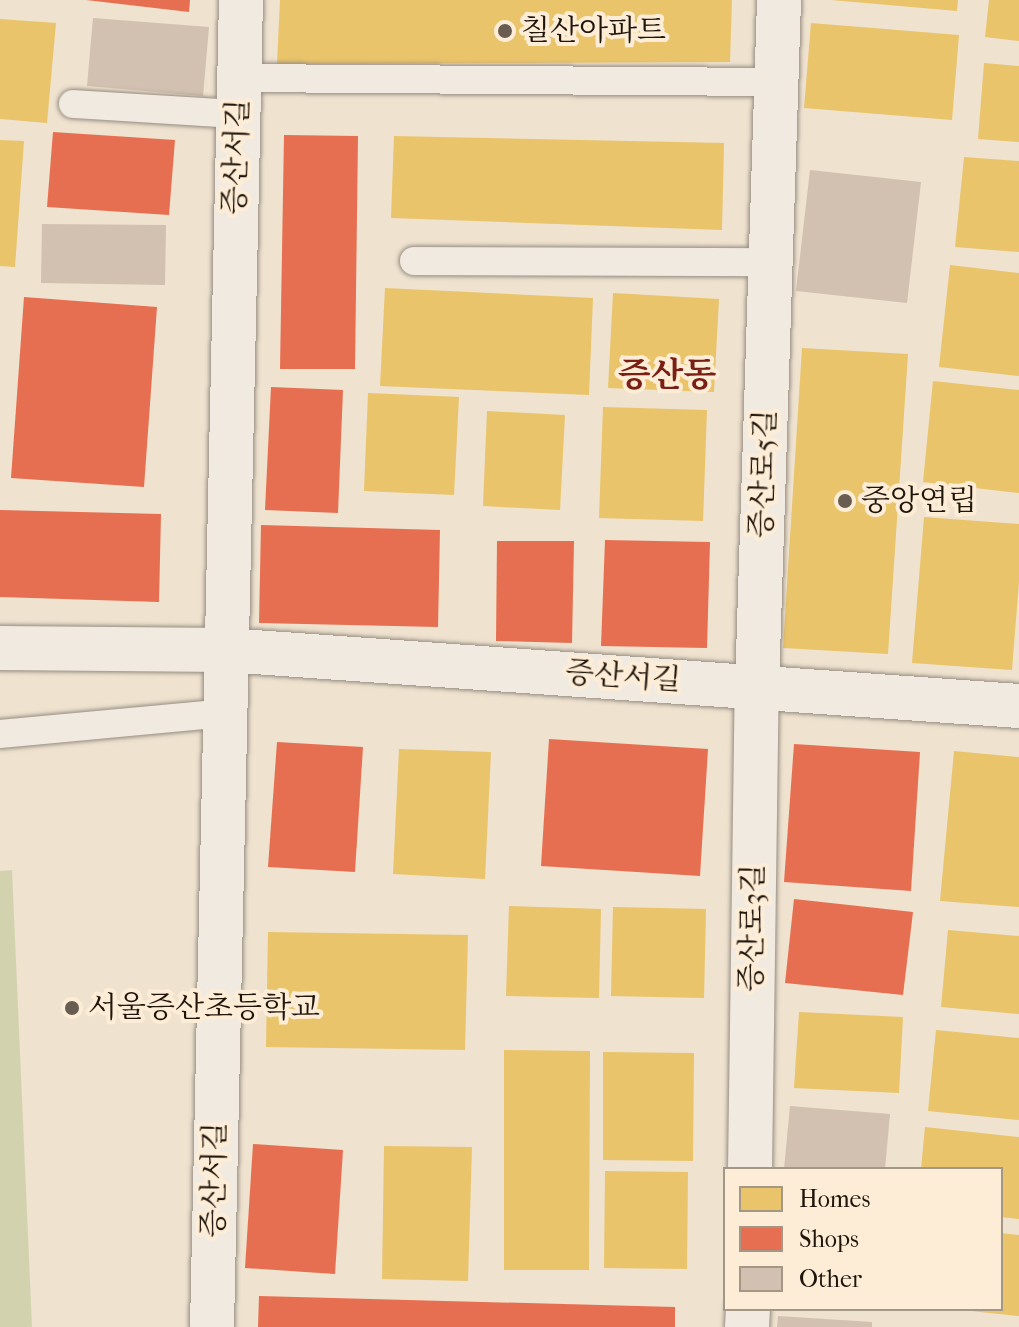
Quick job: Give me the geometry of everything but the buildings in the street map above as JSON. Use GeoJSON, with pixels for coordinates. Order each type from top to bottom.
{"type":"FeatureCollection","features":[{"type":"Feature","properties":{"kind":"street","name":"증산서길"},"geometry":{"type":"LineString","coordinates":[[212,1327],[241,0]]}},
{"type":"Feature","properties":{"kind":"street","name":"증산로5길"},"geometry":{"type":"LineString","coordinates":[[757,686],[779,0]]}},
{"type":"Feature","properties":{"kind":"street","name":"증산서길"},"geometry":{"type":"LineString","coordinates":[[0,648],[226,650],[1019,706]]}},
{"type":"Feature","properties":{"kind":"street","name":"증산로3길"},"geometry":{"type":"LineString","coordinates":[[750,1167],[757,686]]}},
{"type":"Feature","properties":{"kind":"lane"},"geometry":{"type":"LineString","coordinates":[[73,104],[239,96],[776,82]]}},
{"type":"Feature","properties":{"kind":"lane"},"geometry":{"type":"LineString","coordinates":[[414,261],[771,262]]}},
{"type":"Feature","properties":{"kind":"lane"},"geometry":{"type":"LineString","coordinates":[[0,734],[225,713]]}},
{"type":"Feature","properties":{"kind":"green space"},"geometry":{"type":"Polygon","coordinates":[[[12,870],[32,1327],[0,1327],[0,871],[12,870]]]}},
{"type":"Feature","properties":{"kind":"place","name":"칠산아파트"},"geometry":{"type":"Point","coordinates":[505,31]}},
{"type":"Feature","properties":{"kind":"place","name":"중앙연립"},"geometry":{"type":"Point","coordinates":[845,501]}},
{"type":"Feature","properties":{"kind":"place","name":"서울증산초등학교"},"geometry":{"type":"Point","coordinates":[72,1008]}},
{"type":"Feature","properties":{"kind":"district","name":"증산동"},"geometry":{"type":"Point","coordinates":[667,376]}}]}
